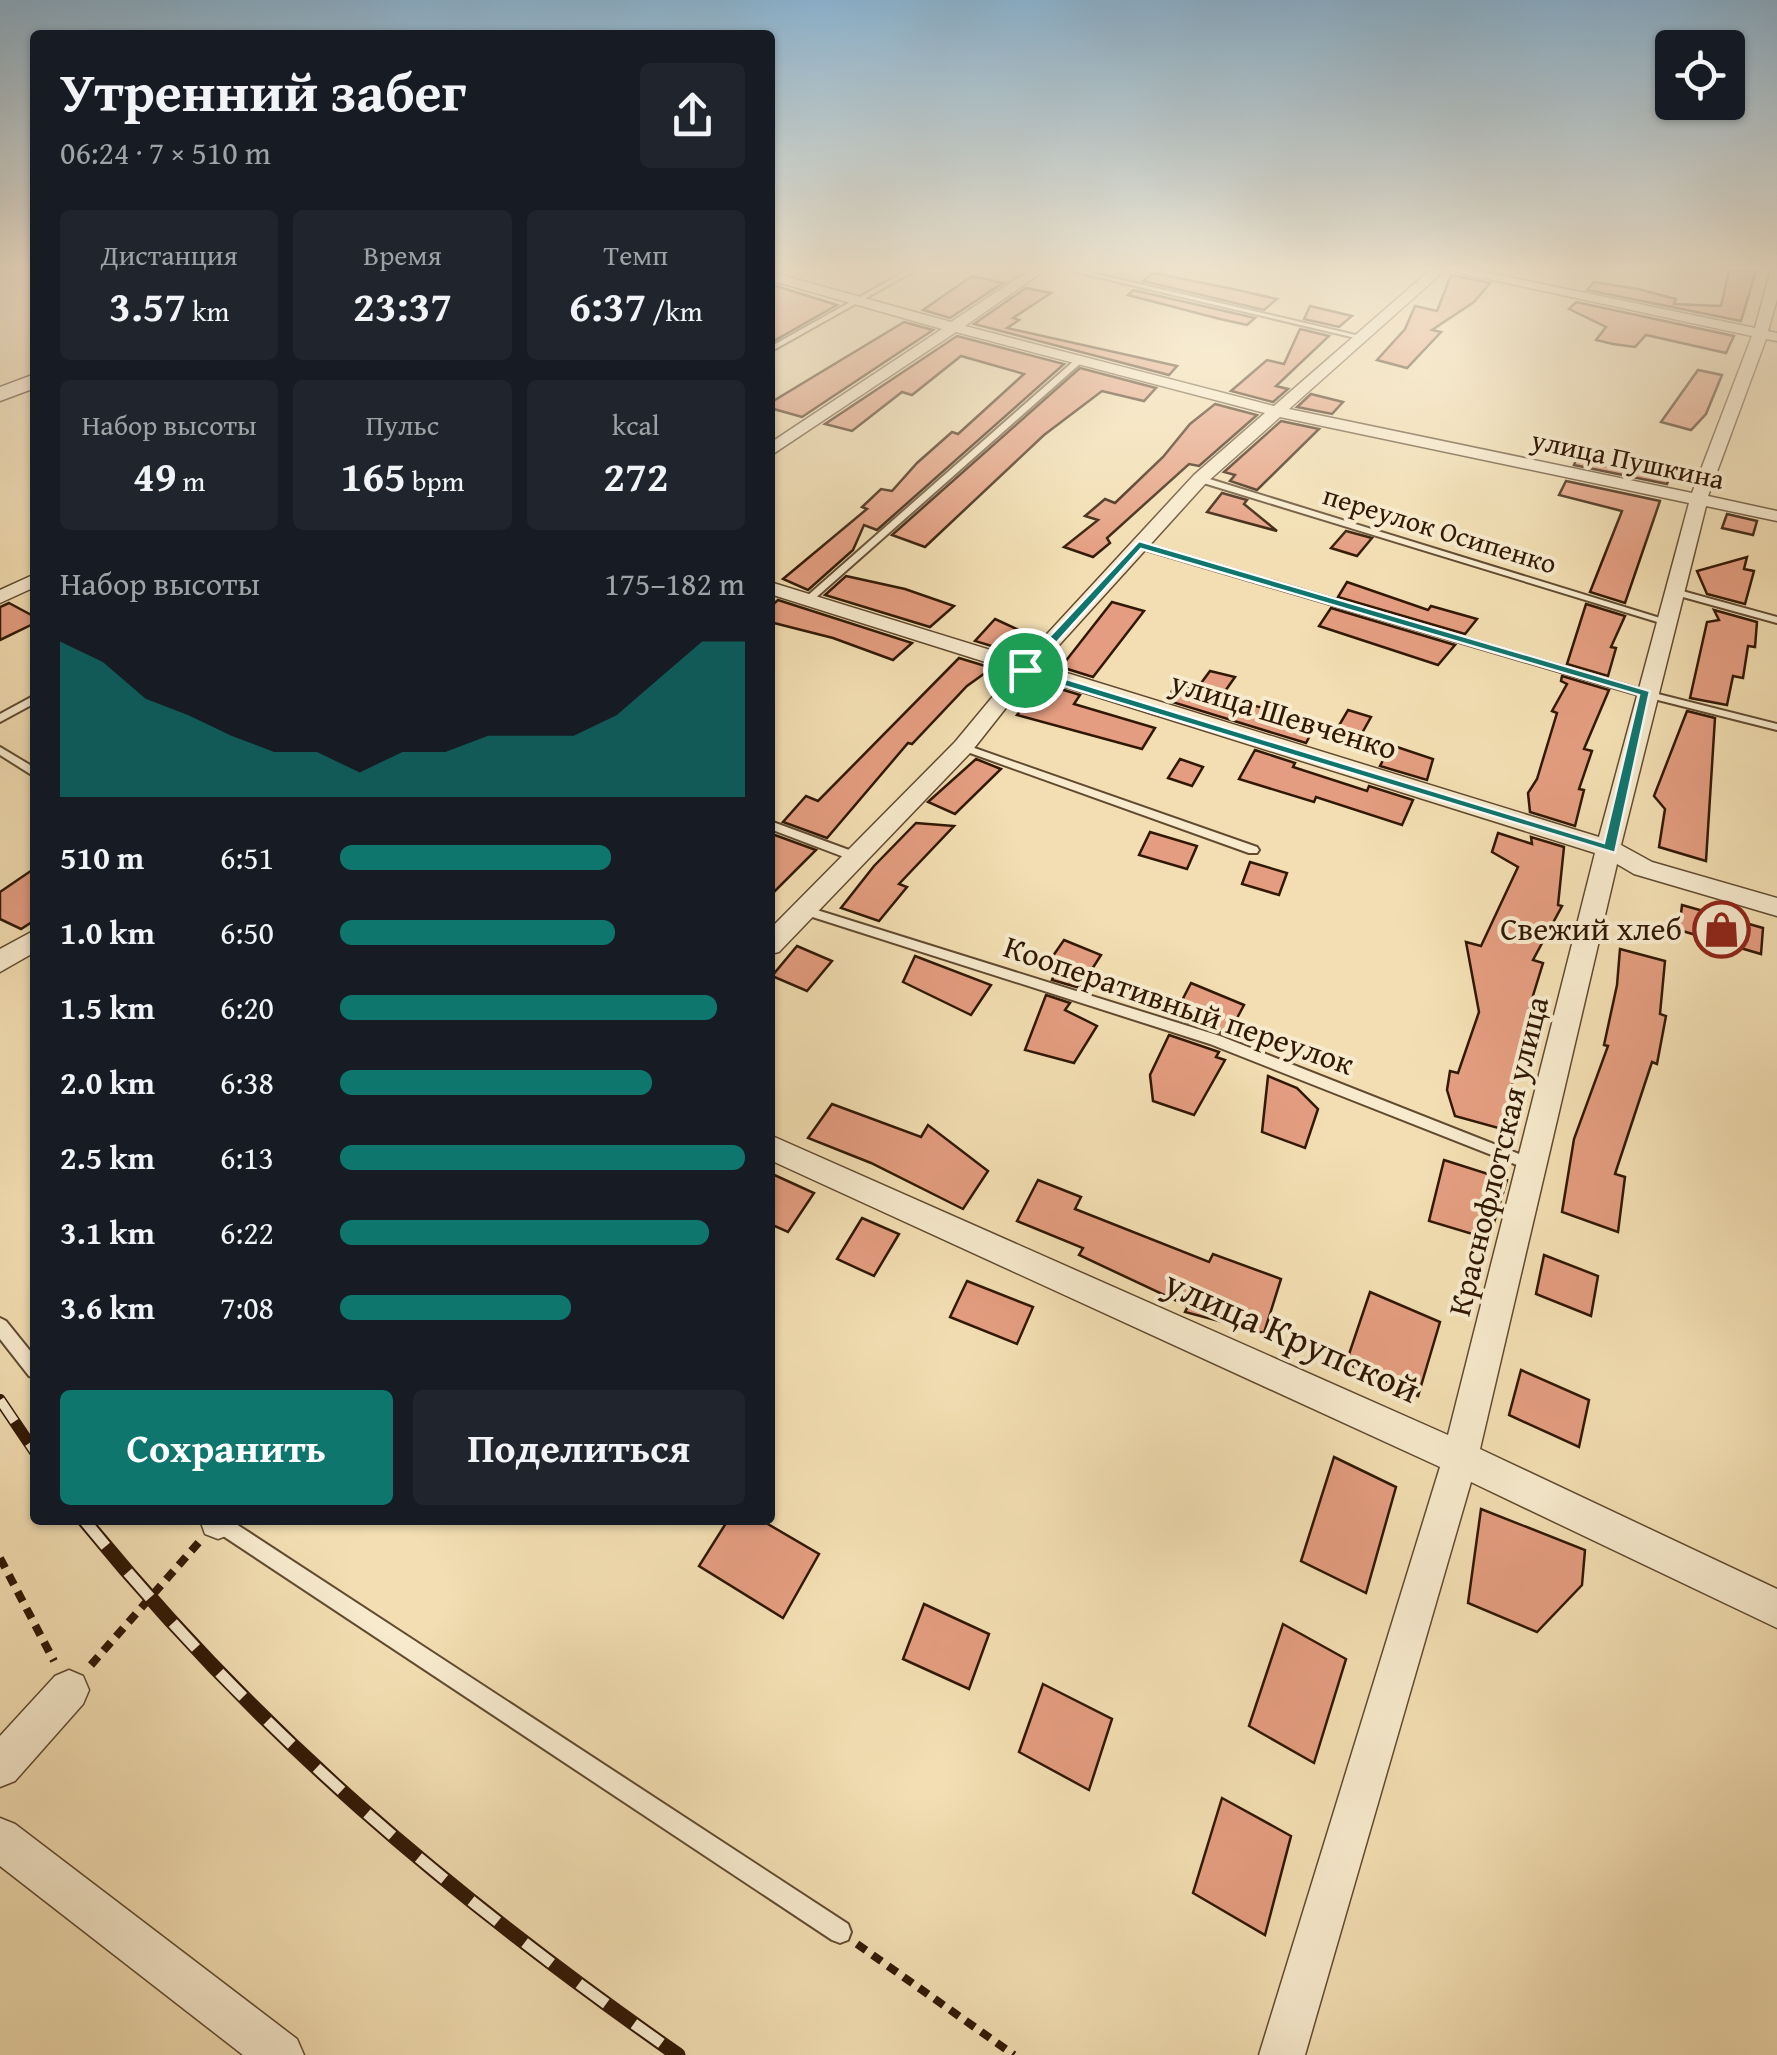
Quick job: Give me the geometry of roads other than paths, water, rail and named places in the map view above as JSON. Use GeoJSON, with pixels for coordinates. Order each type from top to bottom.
{"type":"FeatureCollection","features":[{"type":"Feature","properties":{"kind":"street"},"geometry":{"type":"LineString","coordinates":[[775,447],[893,367]]}},
{"type":"Feature","properties":{"kind":"street","name":"улица Пушкина"},"geometry":{"type":"LineString","coordinates":[[1098,367],[1275,411],[1777,516]]}},
{"type":"Feature","properties":{"kind":"street"},"geometry":{"type":"LineString","coordinates":[[775,940],[964,747],[1025,670],[1200,480],[1326,367]]}},
{"type":"Feature","properties":{"kind":"street","name":"Краснофлотская улица"},"geometry":{"type":"LineString","coordinates":[[1282,2055],[1460,1458],[1646,694],[1699,498],[1755,367]]}},
{"type":"Feature","properties":{"kind":"street"},"geometry":{"type":"LineString","coordinates":[[0,394],[30,382]]}},
{"type":"Feature","properties":{"kind":"street"},"geometry":{"type":"LineString","coordinates":[[0,597],[30,582]]}},
{"type":"Feature","properties":{"kind":"street","name":"улица Шевченко"},"geometry":{"type":"LineString","coordinates":[[775,589],[1610,849],[1643,868],[1777,907]]}},
{"type":"Feature","properties":{"kind":"street"},"geometry":{"type":"LineString","coordinates":[[0,962],[30,942]]}},
{"type":"Feature","properties":{"kind":"street","name":"улица Крупской"},"geometry":{"type":"LineString","coordinates":[[775,1148],[1460,1458],[1777,1609]]}},
{"type":"Feature","properties":{"kind":"street"},"geometry":{"type":"LineString","coordinates":[[0,1766],[69,1690]]}},
{"type":"Feature","properties":{"kind":"street"},"geometry":{"type":"LineString","coordinates":[[0,1838],[281,2055]]}},
{"type":"Feature","properties":{"kind":"lane"},"geometry":{"type":"LineString","coordinates":[[808,599],[1072,367]]}},
{"type":"Feature","properties":{"kind":"lane","name":"переулок Осипенко"},"geometry":{"type":"LineString","coordinates":[[1200,480],[1672,607],[1777,620]]}},
{"type":"Feature","properties":{"kind":"lane"},"geometry":{"type":"LineString","coordinates":[[1139,545],[1646,694],[1777,727]]}},
{"type":"Feature","properties":{"kind":"lane"},"geometry":{"type":"LineString","coordinates":[[0,719],[30,701]]}},
{"type":"Feature","properties":{"kind":"lane"},"geometry":{"type":"LineString","coordinates":[[964,747],[1252,850]]}},
{"type":"Feature","properties":{"kind":"lane"},"geometry":{"type":"LineString","coordinates":[[0,750],[30,770]]}},
{"type":"Feature","properties":{"kind":"lane"},"geometry":{"type":"LineString","coordinates":[[775,827],[856,857]]}},
{"type":"Feature","properties":{"kind":"lane","name":"Кооперативный переулок"},"geometry":{"type":"LineString","coordinates":[[804,910],[1215,1040],[1532,1165]]}},
{"type":"Feature","properties":{"kind":"lane"},"geometry":{"type":"LineString","coordinates":[[0,1326],[30,1364]]}},
{"type":"Feature","properties":{"kind":"lane"},"geometry":{"type":"LineString","coordinates":[[225,1525],[840,1932]]}},
{"type":"Feature","properties":{"kind":"railway"},"geometry":{"type":"LineString","coordinates":[[0,1400],[30,1445]]}},
{"type":"Feature","properties":{"kind":"railway"},"geometry":{"type":"LineString","coordinates":[[88,1525],[219,1673],[362,1809],[514,1934],[678,2055]]}},
{"type":"Feature","properties":{"kind":"place","name":"Свежий хлеб"},"geometry":{"type":"Point","coordinates":[1721,929]}}]}
